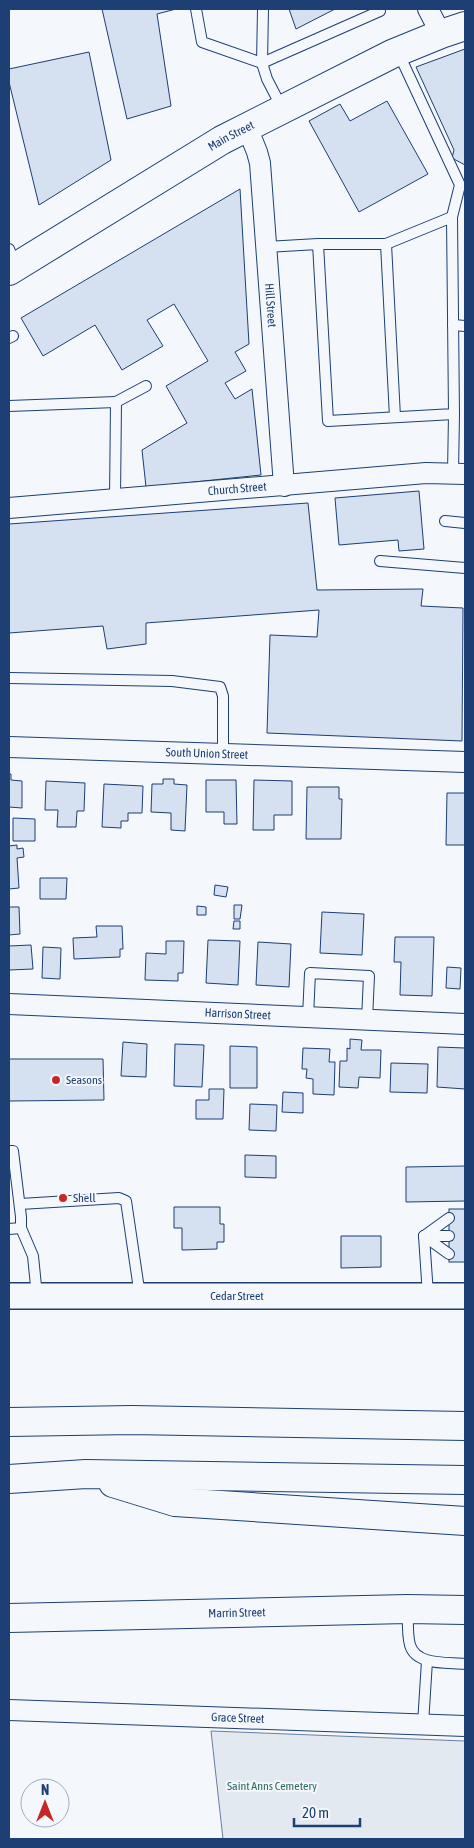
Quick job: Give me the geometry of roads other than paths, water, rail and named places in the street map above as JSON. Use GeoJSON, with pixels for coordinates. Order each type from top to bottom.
{"type":"FeatureCollection","features":[{"type":"Feature","properties":{"kind":"main road","name":"Main Street"},"geometry":{"type":"LineString","coordinates":[[11,262],[246,127],[397,51],[453,30]]}},
{"type":"Feature","properties":{"kind":"main road"},"geometry":{"type":"LineString","coordinates":[[9,1422],[164,1420],[465,1426]]}},
{"type":"Feature","properties":{"kind":"main road"},"geometry":{"type":"LineString","coordinates":[[9,1479],[86,1474],[465,1480]]}},
{"type":"Feature","properties":{"kind":"main road"},"geometry":{"type":"LineString","coordinates":[[86,1474],[176,1502],[465,1521]]}},
{"type":"Feature","properties":{"kind":"main road","name":"Marrin Street"},"geometry":{"type":"LineString","coordinates":[[9,1618],[408,1609],[465,1610]]}},
{"type":"Feature","properties":{"kind":"street"},"geometry":{"type":"LineString","coordinates":[[428,9],[453,30]]}},
{"type":"Feature","properties":{"kind":"street","name":"Hill Street"},"geometry":{"type":"LineString","coordinates":[[246,127],[258,152],[260,162],[284,486]]}},
{"type":"Feature","properties":{"kind":"street","name":"Church Street"},"geometry":{"type":"LineString","coordinates":[[9,508],[426,473],[459,473]]}},
{"type":"Feature","properties":{"kind":"street","name":"South Union Street"},"geometry":{"type":"LineString","coordinates":[[9,746],[465,762]]}},
{"type":"Feature","properties":{"kind":"street","name":"Harrison Street"},"geometry":{"type":"LineString","coordinates":[[9,1004],[465,1024]]}},
{"type":"Feature","properties":{"kind":"street","name":"Cedar Street"},"geometry":{"type":"LineString","coordinates":[[9,1296],[465,1296]]}},
{"type":"Feature","properties":{"kind":"street","name":"Grace Street"},"geometry":{"type":"LineString","coordinates":[[9,1710],[465,1726]]}},
{"type":"Feature","properties":{"kind":"lane"},"geometry":{"type":"LineString","coordinates":[[196,9],[202,42],[262,63],[380,11]]}},
{"type":"Feature","properties":{"kind":"lane"},"geometry":{"type":"LineString","coordinates":[[263,9],[262,63],[266,79],[282,109]]}},
{"type":"Feature","properties":{"kind":"lane"},"geometry":{"type":"LineString","coordinates":[[397,51],[460,185],[452,217],[454,414],[459,473]]}},
{"type":"Feature","properties":{"kind":"lane"},"geometry":{"type":"LineString","coordinates":[[266,246],[386,244],[452,217]]}},
{"type":"Feature","properties":{"kind":"lane"},"geometry":{"type":"LineString","coordinates":[[318,244],[328,421],[454,414]]}},
{"type":"Feature","properties":{"kind":"lane"},"geometry":{"type":"LineString","coordinates":[[386,244],[395,417]]}},
{"type":"Feature","properties":{"kind":"lane"},"geometry":{"type":"LineString","coordinates":[[453,325],[465,326]]}},
{"type":"Feature","properties":{"kind":"lane"},"geometry":{"type":"LineString","coordinates":[[9,406],[116,402],[146,386]]}},
{"type":"Feature","properties":{"kind":"lane"},"geometry":{"type":"LineString","coordinates":[[115,499],[116,402]]}},
{"type":"Feature","properties":{"kind":"lane"},"geometry":{"type":"LineString","coordinates":[[445,521],[465,523]]}},
{"type":"Feature","properties":{"kind":"lane"},"geometry":{"type":"LineString","coordinates":[[380,561],[465,568]]}},
{"type":"Feature","properties":{"kind":"lane"},"geometry":{"type":"LineString","coordinates":[[9,678],[172,681],[220,687],[224,696],[224,754]]}},
{"type":"Feature","properties":{"kind":"lane"},"geometry":{"type":"LineString","coordinates":[[308,1017],[310,973],[369,976],[367,1020]]}},
{"type":"Feature","properties":{"kind":"lane"},"geometry":{"type":"LineString","coordinates":[[9,1151],[13,1151],[21,1228],[34,1256],[37,1296]]}},
{"type":"Feature","properties":{"kind":"lane"},"geometry":{"type":"LineString","coordinates":[[20,1204],[119,1198],[126,1201],[140,1296]]}},
{"type":"Feature","properties":{"kind":"lane"},"geometry":{"type":"LineString","coordinates":[[424,1236],[449,1218]]}},
{"type":"Feature","properties":{"kind":"lane"},"geometry":{"type":"LineString","coordinates":[[9,1229],[21,1228]]}},
{"type":"Feature","properties":{"kind":"lane"},"geometry":{"type":"LineString","coordinates":[[424,1236],[449,1236]]}},
{"type":"Feature","properties":{"kind":"lane"},"geometry":{"type":"LineString","coordinates":[[424,1236],[449,1254]]}},
{"type":"Feature","properties":{"kind":"lane"},"geometry":{"type":"LineString","coordinates":[[424,1236],[428,1296]]}},
{"type":"Feature","properties":{"kind":"lane"},"geometry":{"type":"LineString","coordinates":[[408,1609],[410,1646],[415,1654],[427,1661],[465,1664]]}},
{"type":"Feature","properties":{"kind":"lane"},"geometry":{"type":"LineString","coordinates":[[423,1724],[427,1661]]}},
{"type":"Feature","properties":{"kind":"place","name":"Seasons"},"geometry":{"type":"Point","coordinates":[56,1080]}},
{"type":"Feature","properties":{"kind":"place","name":"Shell"},"geometry":{"type":"Point","coordinates":[63,1198]}},
{"type":"Feature","properties":{"kind":"park label","name":"Saint Anns Cemetery"},"geometry":{"type":"Point","coordinates":[272,1786]}}]}
